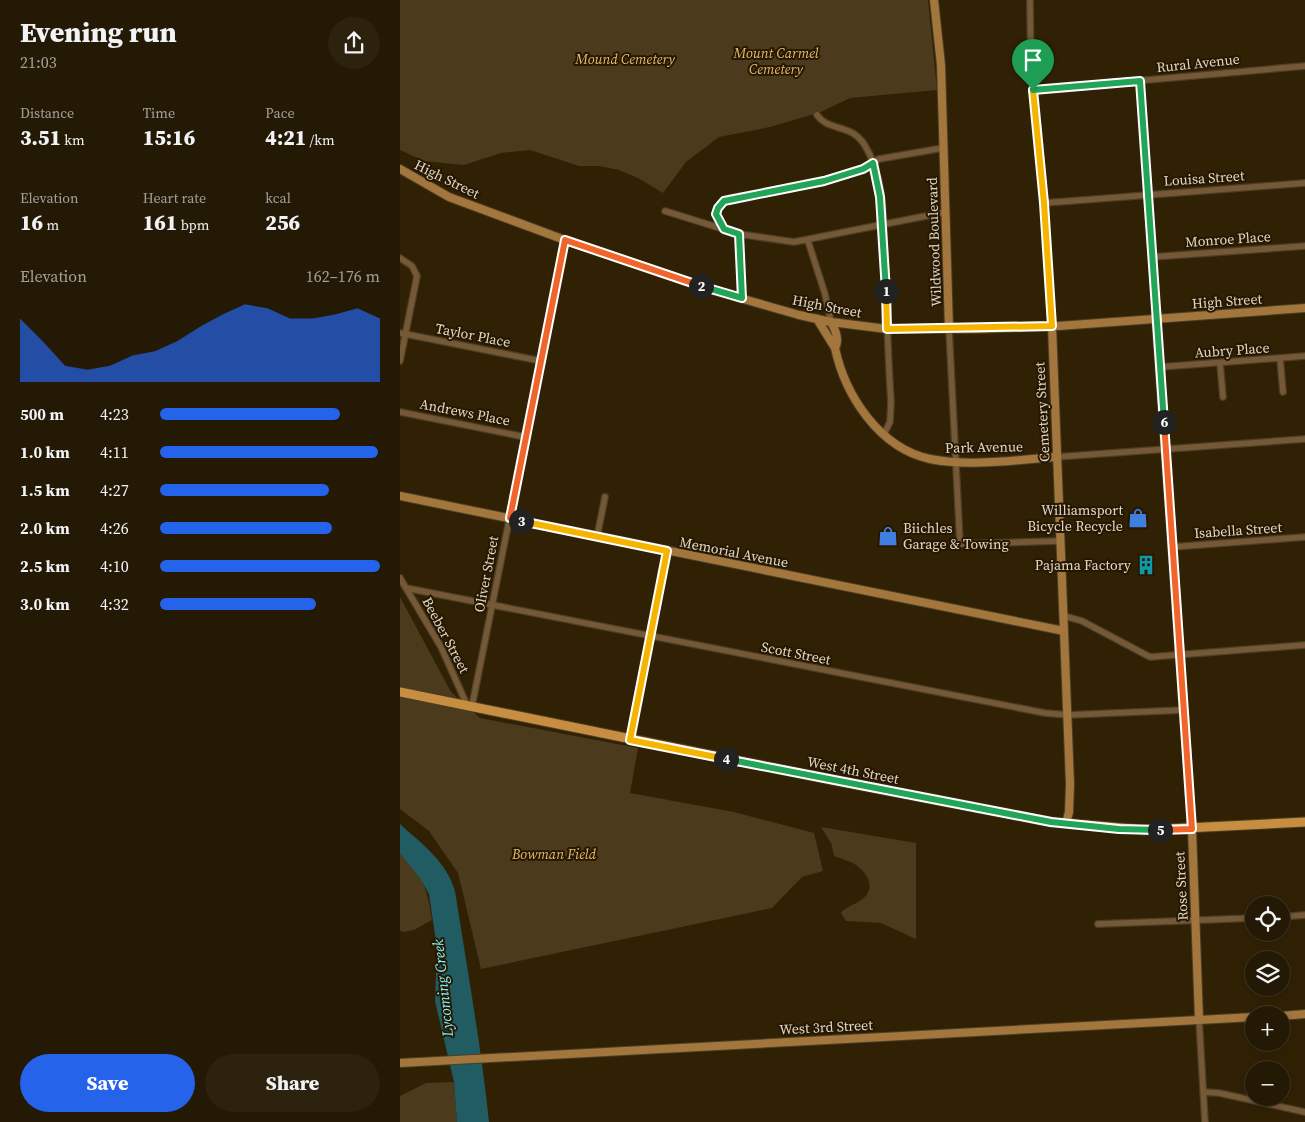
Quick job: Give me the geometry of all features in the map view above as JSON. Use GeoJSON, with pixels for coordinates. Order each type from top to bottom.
{"type":"FeatureCollection","features":[{"type":"Feature","properties":{"kind":"main road","name":"West 4th Street"},"geometry":{"type":"LineString","coordinates":[[400,692],[630,740],[975,808],[1066,824],[1145,830],[1305,822]]}},
{"type":"Feature","properties":{"kind":"street","name":"Wildwood Boulevard"},"geometry":{"type":"LineString","coordinates":[[934,0],[941,65],[949,329],[960,544],[1060,541]]}},
{"type":"Feature","properties":{"kind":"street","name":"Cemetery Street"},"geometry":{"type":"LineString","coordinates":[[1030,0],[1030,52],[1044,203],[1052,326],[1068,715],[1070,801],[1066,824]]}},
{"type":"Feature","properties":{"kind":"street","name":"Rural Avenue"},"geometry":{"type":"LineString","coordinates":[[1033,90],[1305,66]]}},
{"type":"Feature","properties":{"kind":"street","name":"Rose Street"},"geometry":{"type":"LineString","coordinates":[[1140,81],[1192,829],[1205,1122]]}},
{"type":"Feature","properties":{"kind":"street"},"geometry":{"type":"LineString","coordinates":[[817,115],[824,123],[845,128],[854,133],[864,144],[873,163],[878,183],[892,410],[888,427],[884,434]]}},
{"type":"Feature","properties":{"kind":"street"},"geometry":{"type":"LineString","coordinates":[[724,229],[717,219],[716,212],[721,204],[731,198],[824,181],[863,169],[889,157],[943,148]]}},
{"type":"Feature","properties":{"kind":"street","name":"High Street"},"geometry":{"type":"LineString","coordinates":[[400,169],[449,197],[565,240],[742,298],[831,322],[887,329],[1052,326],[1305,308]]}},
{"type":"Feature","properties":{"kind":"street","name":"Louisa Street"},"geometry":{"type":"LineString","coordinates":[[1044,203],[1305,183]]}},
{"type":"Feature","properties":{"kind":"street"},"geometry":{"type":"LineString","coordinates":[[665,211],[739,234],[779,241],[808,240],[946,212]]}},
{"type":"Feature","properties":{"kind":"street"},"geometry":{"type":"LineString","coordinates":[[739,234],[742,298]]}},
{"type":"Feature","properties":{"kind":"street","name":"Oliver Street"},"geometry":{"type":"LineString","coordinates":[[470,706],[493,604],[565,240]]}},
{"type":"Feature","properties":{"kind":"street","name":"Park Avenue"},"geometry":{"type":"LineString","coordinates":[[808,240],[838,344],[836,348],[841,371],[853,397],[884,434],[913,453],[930,459],[956,462],[1056,457],[1305,439]]}},
{"type":"Feature","properties":{"kind":"street","name":"Monroe Place"},"geometry":{"type":"LineString","coordinates":[[1152,257],[1305,246]]}},
{"type":"Feature","properties":{"kind":"street"},"geometry":{"type":"LineString","coordinates":[[400,258],[414,268],[416,282],[403,334],[400,361]]}},
{"type":"Feature","properties":{"kind":"street"},"geometry":{"type":"LineString","coordinates":[[817,319],[836,348]]}},
{"type":"Feature","properties":{"kind":"street","name":"Taylor Place"},"geometry":{"type":"LineString","coordinates":[[403,334],[541,361]]}},
{"type":"Feature","properties":{"kind":"street","name":"Aubry Place"},"geometry":{"type":"LineString","coordinates":[[1160,367],[1305,356]]}},
{"type":"Feature","properties":{"kind":"street"},"geometry":{"type":"LineString","coordinates":[[1280,358],[1282,392]]}},
{"type":"Feature","properties":{"kind":"street"},"geometry":{"type":"LineString","coordinates":[[1220,363],[1223,397]]}},
{"type":"Feature","properties":{"kind":"street","name":"Andrews Place"},"geometry":{"type":"LineString","coordinates":[[400,412],[525,437]]}},
{"type":"Feature","properties":{"kind":"street","name":"Memorial Avenue"},"geometry":{"type":"LineString","coordinates":[[400,496],[1064,631]]}},
{"type":"Feature","properties":{"kind":"street"},"geometry":{"type":"LineString","coordinates":[[597,537],[605,497]]}},
{"type":"Feature","properties":{"kind":"street","name":"Isabella Street"},"geometry":{"type":"LineString","coordinates":[[1172,547],[1305,537]]}},
{"type":"Feature","properties":{"kind":"street"},"geometry":{"type":"LineString","coordinates":[[630,740],[667,551]]}},
{"type":"Feature","properties":{"kind":"street","name":"Beeber Street"},"geometry":{"type":"LineString","coordinates":[[400,578],[441,648],[470,706]]}},
{"type":"Feature","properties":{"kind":"street","name":"Scott Street"},"geometry":{"type":"LineString","coordinates":[[406,588],[983,702],[1068,715],[1184,710]]}},
{"type":"Feature","properties":{"kind":"street"},"geometry":{"type":"LineString","coordinates":[[1064,616],[1082,622],[1150,656],[1305,645]]}},
{"type":"Feature","properties":{"kind":"street"},"geometry":{"type":"LineString","coordinates":[[1290,916],[1305,916]]}},
{"type":"Feature","properties":{"kind":"street"},"geometry":{"type":"LineString","coordinates":[[1098,924],[1245,918]]}},
{"type":"Feature","properties":{"kind":"street"},"geometry":{"type":"LineString","coordinates":[[1290,1015],[1305,1014]]}},
{"type":"Feature","properties":{"kind":"street","name":"West 3rd Street"},"geometry":{"type":"LineString","coordinates":[[400,1063],[1245,1017]]}},
{"type":"Feature","properties":{"kind":"street"},"geometry":{"type":"LineString","coordinates":[[1203,1092],[1219,1092],[1305,1112]]}},
{"type":"Feature","properties":{"kind":"green space"},"geometry":{"type":"Polygon","coordinates":[[[400,0],[928,0],[937,90],[850,98],[821,112],[770,127],[719,137],[686,162],[663,193],[638,178],[619,170],[599,166],[579,166],[530,150],[501,153],[464,165],[424,161],[400,150],[400,0]]]}},
{"type":"Feature","properties":{"kind":"green space","name":"Bowman Field"},"geometry":{"type":"Polygon","coordinates":[[[400,597],[451,692],[480,718],[638,748],[630,793],[734,812],[814,833],[823,871],[802,877],[772,908],[481,969],[458,873],[429,831],[400,809],[400,597]]]}},
{"type":"Feature","properties":{"kind":"green space"},"geometry":{"type":"Polygon","coordinates":[[[821,827],[916,843],[916,939],[881,923],[846,921],[841,913],[866,896],[869,882],[861,869],[856,865],[834,856],[831,843],[821,827]]]}},
{"type":"Feature","properties":{"kind":"green space"},"geometry":{"type":"Polygon","coordinates":[[[400,853],[408,859],[419,874],[429,902],[432,920],[414,930],[403,932],[400,930],[400,853]]]}},
{"type":"Feature","properties":{"kind":"green space"},"geometry":{"type":"Polygon","coordinates":[[[454,1082],[457,1122],[400,1122],[400,1096],[426,1083],[454,1082]]]}},
{"type":"Feature","properties":{"kind":"water","name":"Lycoming Creek"},"geometry":{"type":"Polygon","coordinates":[[[400,824],[440,862],[451,880],[455,891],[478,1035],[489,1122],[457,1122],[454,1082],[435,1001],[437,948],[429,894],[420,878],[400,853],[400,824]]]}},
{"type":"Feature","properties":{"kind":"place","name":"Williamsport Bicycle Recycle"},"geometry":{"type":"Point","coordinates":[1138,518]}},
{"type":"Feature","properties":{"kind":"place","name":"Biichles Garage & Towing"},"geometry":{"type":"Point","coordinates":[888,536]}},
{"type":"Feature","properties":{"kind":"place","name":"Pajama Factory"},"geometry":{"type":"Point","coordinates":[1146,565]}},
{"type":"Feature","properties":{"kind":"route"},"geometry":{"type":"LineString","coordinates":[[1140,81],[1192,829],[1119,829],[1051,822],[630,740],[667,551],[510,518],[565,240],[673,277],[742,298],[739,234],[724,229],[717,219],[716,214],[721,204],[731,198],[824,181],[863,169],[873,163],[878,183],[882,225],[887,329],[976,329],[1052,326],[1036,99],[1033,90],[1140,81]]}},
{"type":"Feature","properties":{"kind":"park label","name":"Mound Cemetery"},"geometry":{"type":"Point","coordinates":[625,59]}},
{"type":"Feature","properties":{"kind":"park label","name":"Mount Carmel Cemetery"},"geometry":{"type":"Point","coordinates":[776,62]}}]}
